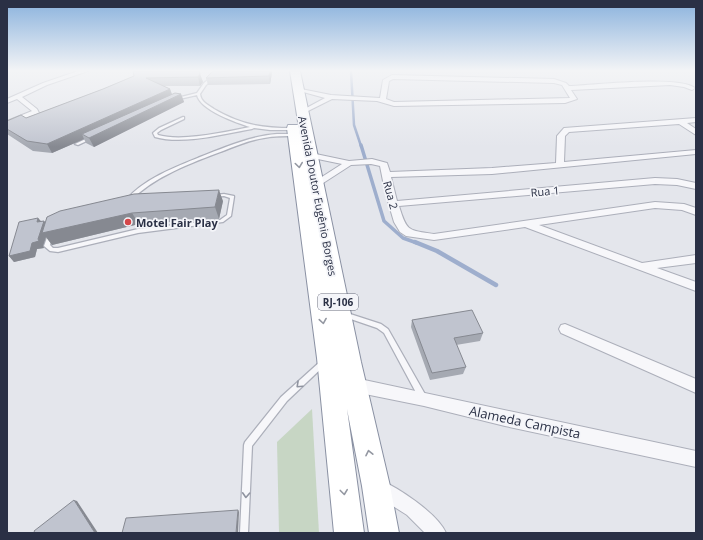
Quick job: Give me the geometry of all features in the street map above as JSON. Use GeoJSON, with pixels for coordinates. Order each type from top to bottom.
{"type":"FeatureCollection","features":[{"type":"Feature","properties":{"kind":"highway","name":"Avenida Doutor Eugênio Borges"},"geometry":{"type":"LineString","coordinates":[[291,96],[297,125],[328,358],[349,533]]}},
{"type":"Feature","properties":{"kind":"highway","name":"Avenida Doutor Eugênio Borges"},"geometry":{"type":"LineString","coordinates":[[297,96],[297,125],[311,155],[340,313],[376,486],[384,533]]}},
{"type":"Feature","properties":{"kind":"street"},"geometry":{"type":"LineString","coordinates":[[297,125],[331,97],[383,100],[394,104],[573,100],[572,96]]}},
{"type":"Feature","properties":{"kind":"street"},"geometry":{"type":"LineString","coordinates":[[7,101],[18,97],[35,110],[35,113],[7,124]]}},
{"type":"Feature","properties":{"kind":"street"},"geometry":{"type":"LineString","coordinates":[[696,120],[567,130],[563,132],[561,136],[560,165],[696,152]]}},
{"type":"Feature","properties":{"kind":"street"},"geometry":{"type":"LineString","coordinates":[[680,121],[696,133]]}},
{"type":"Feature","properties":{"kind":"street"},"geometry":{"type":"LineString","coordinates":[[311,155],[349,163],[372,161],[384,165],[386,175]]}},
{"type":"Feature","properties":{"kind":"street"},"geometry":{"type":"LineString","coordinates":[[317,184],[349,163]]}},
{"type":"Feature","properties":{"kind":"street","name":"Rua 2"},"geometry":{"type":"LineString","coordinates":[[560,165],[492,171],[386,175],[398,222],[404,230],[416,236],[434,237],[655,205],[684,207],[696,212]]}},
{"type":"Feature","properties":{"kind":"street","name":"Rua 1"},"geometry":{"type":"LineString","coordinates":[[393,204],[655,181],[677,182],[696,186]]}},
{"type":"Feature","properties":{"kind":"street"},"geometry":{"type":"LineString","coordinates":[[524,223],[696,287]]}},
{"type":"Feature","properties":{"kind":"street"},"geometry":{"type":"LineString","coordinates":[[642,267],[696,259]]}},
{"type":"Feature","properties":{"kind":"street"},"geometry":{"type":"LineString","coordinates":[[565,329],[696,386]]}},
{"type":"Feature","properties":{"kind":"street","name":"Alameda Campista"},"geometry":{"type":"LineString","coordinates":[[355,384],[696,459]]}},
{"type":"Feature","properties":{"kind":"street"},"geometry":{"type":"LineString","coordinates":[[376,486],[413,509],[437,533]]}},
{"type":"Feature","properties":{"kind":"lane"},"geometry":{"type":"LineString","coordinates":[[169,102],[184,96]]}},
{"type":"Feature","properties":{"kind":"lane"},"geometry":{"type":"LineString","coordinates":[[199,96],[204,104],[229,119],[254,127],[266,129],[297,125]]}},
{"type":"Feature","properties":{"kind":"lane"},"geometry":{"type":"LineString","coordinates":[[182,118],[160,129],[155,133],[156,136],[164,138],[190,136],[254,127]]}},
{"type":"Feature","properties":{"kind":"lane"},"geometry":{"type":"LineString","coordinates":[[124,205],[217,195],[229,196],[232,198],[229,216],[221,221],[138,231],[58,250],[48,249],[48,243],[53,227],[57,224],[68,219],[124,205],[132,194],[140,188],[214,152],[297,125]]}},
{"type":"Feature","properties":{"kind":"lane"},"geometry":{"type":"LineString","coordinates":[[77,144],[98,134]]}},
{"type":"Feature","properties":{"kind":"lane"},"geometry":{"type":"LineString","coordinates":[[340,313],[379,326],[386,331],[424,399]]}},
{"type":"Feature","properties":{"kind":"lane"},"geometry":{"type":"LineString","coordinates":[[244,533],[248,445],[284,399],[328,358]]}},
{"type":"Feature","properties":{"kind":"green space"},"geometry":{"type":"Polygon","coordinates":[[[312,409],[319,533],[279,533],[277,442],[312,409]]]}},
{"type":"Feature","properties":{"kind":"building"},"geometry":{"type":"Polygon","coordinates":[[[84,96],[154,96],[47,144],[27,141],[7,129],[7,121],[21,115],[26,118],[84,96]]]}},
{"type":"Feature","properties":{"kind":"building"},"geometry":{"type":"Polygon","coordinates":[[[168,96],[176,96],[89,138],[82,134],[168,96]]]}},
{"type":"Feature","properties":{"kind":"building"},"geometry":{"type":"Polygon","coordinates":[[[219,190],[215,207],[132,213],[42,233],[47,217],[60,211],[134,194],[219,190]]]}},
{"type":"Feature","properties":{"kind":"building"},"geometry":{"type":"Polygon","coordinates":[[[38,218],[37,222],[44,221],[38,239],[39,241],[32,243],[30,251],[9,256],[19,222],[38,218]]]}},
{"type":"Feature","properties":{"kind":"building"},"geometry":{"type":"Polygon","coordinates":[[[472,310],[483,333],[454,338],[466,367],[432,373],[412,320],[472,310]]]}},
{"type":"Feature","properties":{"kind":"building"},"geometry":{"type":"Polygon","coordinates":[[[74,500],[95,533],[35,533],[34,531],[74,500]]]}},
{"type":"Feature","properties":{"kind":"building"},"geometry":{"type":"Polygon","coordinates":[[[238,510],[236,533],[122,533],[126,518],[238,510]]]}},
{"type":"Feature","properties":{"kind":"waterway"},"geometry":{"type":"LineString","coordinates":[[352,96],[354,125],[361,146]]}},
{"type":"Feature","properties":{"kind":"waterway"},"geometry":{"type":"LineString","coordinates":[[361,145],[384,221],[403,238],[417,243]]}},
{"type":"Feature","properties":{"kind":"waterway"},"geometry":{"type":"LineString","coordinates":[[415,242],[437,251],[496,285]]}},
{"type":"Feature","properties":{"kind":"place","name":"Motel Fair Play"},"geometry":{"type":"Point","coordinates":[128,222]}}]}
